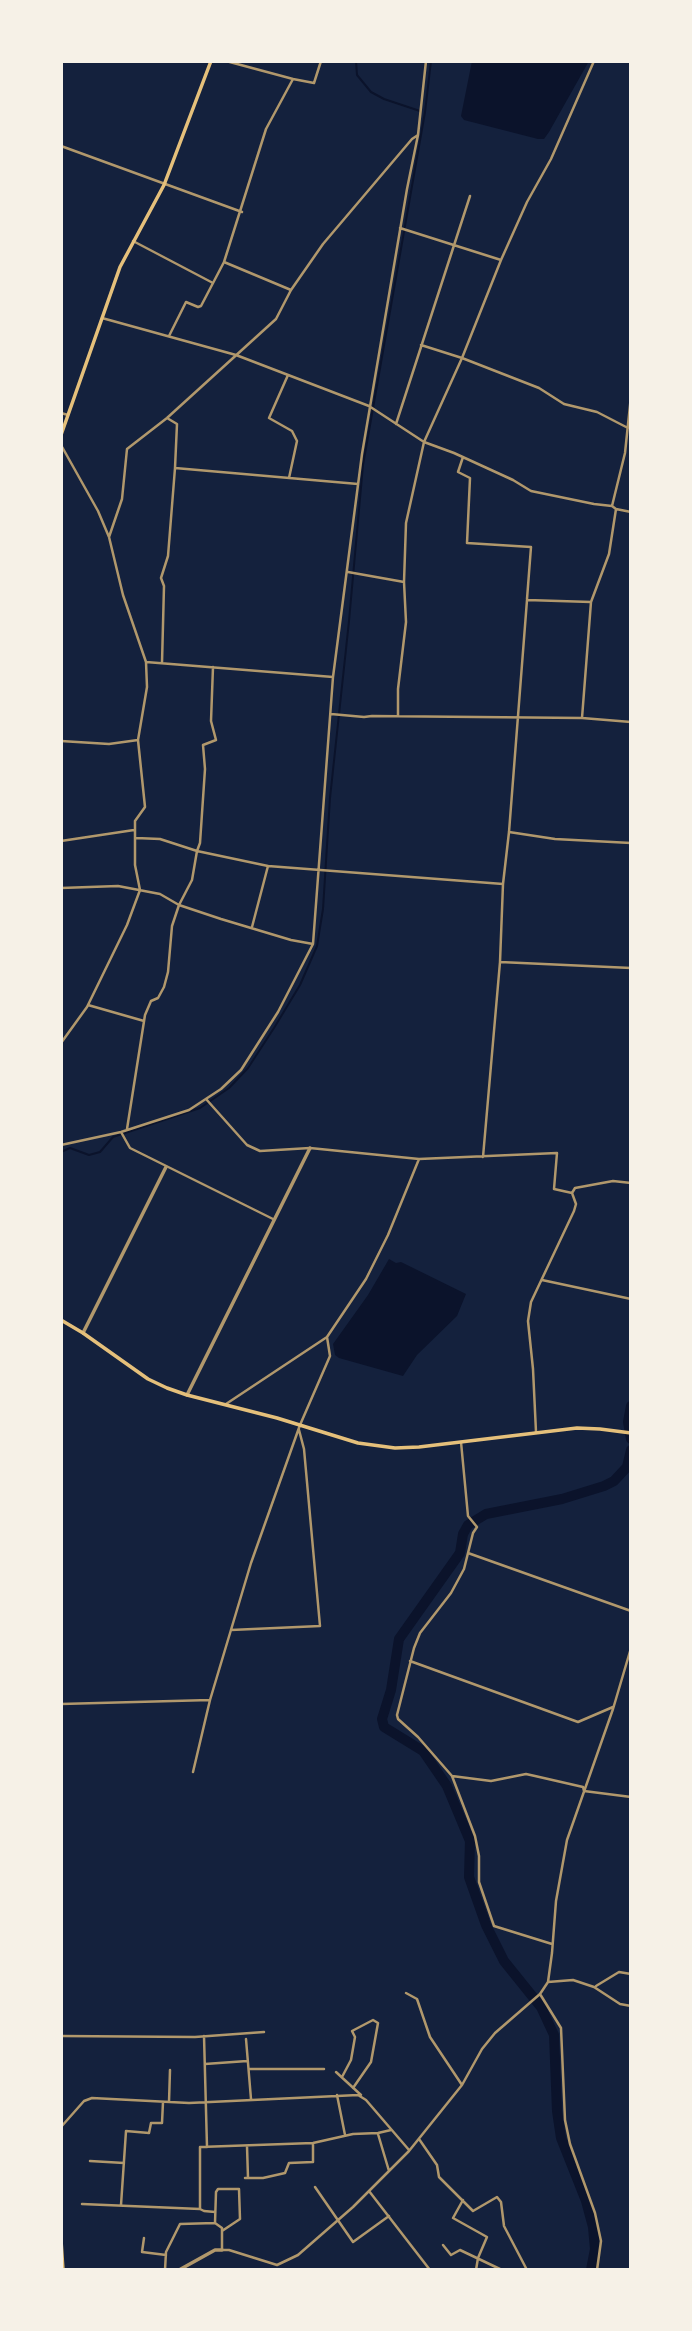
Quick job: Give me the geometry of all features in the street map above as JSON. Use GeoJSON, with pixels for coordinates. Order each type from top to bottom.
{"type":"FeatureCollection","features":[{"type":"Feature","properties":{"kind":"main road"},"geometry":{"type":"LineString","coordinates":[[61,435],[120,267],[164,185],[211,61]]}},
{"type":"Feature","properties":{"kind":"main road"},"geometry":{"type":"LineString","coordinates":[[61,1320],[148,1379],[187,1395],[358,1443],[395,1448],[577,1428],[628,1433]]}},
{"type":"Feature","properties":{"kind":"main road"},"geometry":{"type":"LineString","coordinates":[[61,2239],[62,2270]]}},
{"type":"Feature","properties":{"kind":"street"},"geometry":{"type":"LineString","coordinates":[[226,61],[314,83],[321,61]]}},
{"type":"Feature","properties":{"kind":"street"},"geometry":{"type":"LineString","coordinates":[[61,1145],[121,1132],[189,1110],[222,1089],[241,1070],[278,1012],[313,944],[333,677],[369,406],[418,135],[426,61]]}},
{"type":"Feature","properties":{"kind":"street"},"geometry":{"type":"LineString","coordinates":[[398,716],[398,689],[406,622],[404,582],[409,506],[424,442],[463,358],[501,260],[527,202],[551,159],[594,61]]}},
{"type":"Feature","properties":{"kind":"street"},"geometry":{"type":"LineString","coordinates":[[169,336],[186,302],[201,306],[224,262],[242,212],[266,129],[293,79]]}},
{"type":"Feature","properties":{"kind":"street"},"geometry":{"type":"LineString","coordinates":[[109,537],[122,499],[127,449],[167,418],[276,319],[291,290],[323,244],[418,135]]}},
{"type":"Feature","properties":{"kind":"street"},"geometry":{"type":"LineString","coordinates":[[61,145],[242,212]]}},
{"type":"Feature","properties":{"kind":"street"},"geometry":{"type":"LineString","coordinates":[[396,424],[470,196]]}},
{"type":"Feature","properties":{"kind":"street"},"geometry":{"type":"LineString","coordinates":[[400,229],[501,260]]}},
{"type":"Feature","properties":{"kind":"street"},"geometry":{"type":"LineString","coordinates":[[133,242],[213,283]]}},
{"type":"Feature","properties":{"kind":"street"},"geometry":{"type":"LineString","coordinates":[[224,262],[291,290]]}},
{"type":"Feature","properties":{"kind":"street"},"geometry":{"type":"LineString","coordinates":[[102,318],[236,355],[369,406],[424,442],[463,457],[531,491],[631,512]]}},
{"type":"Feature","properties":{"kind":"street"},"geometry":{"type":"LineString","coordinates":[[421,345],[463,358],[539,388],[564,404],[597,412],[628,428]]}},
{"type":"Feature","properties":{"kind":"street"},"geometry":{"type":"LineString","coordinates":[[288,375],[269,418],[292,431],[297,441],[289,478]]}},
{"type":"Feature","properties":{"kind":"street"},"geometry":{"type":"LineString","coordinates":[[582,718],[591,602],[609,554],[631,396]]}},
{"type":"Feature","properties":{"kind":"street"},"geometry":{"type":"LineString","coordinates":[[61,413],[68,415]]}},
{"type":"Feature","properties":{"kind":"street"},"geometry":{"type":"LineString","coordinates":[[162,663],[164,586],[161,578],[168,556],[177,424],[167,418]]}},
{"type":"Feature","properties":{"kind":"street"},"geometry":{"type":"LineString","coordinates":[[61,445],[98,511],[109,537],[123,595],[146,662],[147,687],[138,740],[145,807],[135,821],[135,865],[140,890],[127,925],[88,1005],[61,1043]]}},
{"type":"Feature","properties":{"kind":"street"},"geometry":{"type":"LineString","coordinates":[[463,457],[458,472],[470,478],[467,543],[531,547],[483,1157]]}},
{"type":"Feature","properties":{"kind":"street"},"geometry":{"type":"LineString","coordinates":[[175,468],[358,484]]}},
{"type":"Feature","properties":{"kind":"street"},"geometry":{"type":"LineString","coordinates":[[347,572],[404,582]]}},
{"type":"Feature","properties":{"kind":"street"},"geometry":{"type":"LineString","coordinates":[[527,600],[591,602]]}},
{"type":"Feature","properties":{"kind":"street"},"geometry":{"type":"LineString","coordinates":[[146,662],[333,677]]}},
{"type":"Feature","properties":{"kind":"street"},"geometry":{"type":"LineString","coordinates":[[127,1129],[144,1021],[151,1001],[158,998],[164,987],[172,926],[191,880],[200,843],[205,769],[203,745],[216,740],[211,721],[213,667]]}},
{"type":"Feature","properties":{"kind":"street"},"geometry":{"type":"LineString","coordinates":[[331,714],[364,718],[582,718],[631,722]]}},
{"type":"Feature","properties":{"kind":"street"},"geometry":{"type":"LineString","coordinates":[[61,741],[109,744],[138,740]]}},
{"type":"Feature","properties":{"kind":"street"},"geometry":{"type":"LineString","coordinates":[[61,841],[135,830]]}},
{"type":"Feature","properties":{"kind":"street"},"geometry":{"type":"LineString","coordinates":[[509,832],[555,839],[631,843]]}},
{"type":"Feature","properties":{"kind":"street"},"geometry":{"type":"LineString","coordinates":[[135,838],[160,839],[197,851],[268,866],[503,884]]}},
{"type":"Feature","properties":{"kind":"street"},"geometry":{"type":"LineString","coordinates":[[252,928],[268,866]]}},
{"type":"Feature","properties":{"kind":"street"},"geometry":{"type":"LineString","coordinates":[[61,888],[118,886],[160,894],[179,905],[313,944]]}},
{"type":"Feature","properties":{"kind":"street"},"geometry":{"type":"LineString","coordinates":[[500,962],[631,968]]}},
{"type":"Feature","properties":{"kind":"street"},"geometry":{"type":"LineString","coordinates":[[88,1005],[144,1021]]}},
{"type":"Feature","properties":{"kind":"street"},"geometry":{"type":"LineString","coordinates":[[206,1099],[254,1149],[279,1151],[310,1148],[419,1159],[557,1153],[554,1189],[572,1193]]}},
{"type":"Feature","properties":{"kind":"street"},"geometry":{"type":"LineString","coordinates":[[121,1132],[130,1149],[275,1220]]}},
{"type":"Feature","properties":{"kind":"street"},"geometry":{"type":"LineString","coordinates":[[187,1395],[310,1148]]}},
{"type":"Feature","properties":{"kind":"street"},"geometry":{"type":"LineString","coordinates":[[225,1405],[327,1337],[366,1279],[388,1235],[419,1159]]}},
{"type":"Feature","properties":{"kind":"street"},"geometry":{"type":"LineString","coordinates":[[83,1333],[166,1167]]}},
{"type":"Feature","properties":{"kind":"street"},"geometry":{"type":"LineString","coordinates":[[572,1193],[575,1188],[613,1181],[631,1183]]}},
{"type":"Feature","properties":{"kind":"street"},"geometry":{"type":"LineString","coordinates":[[536,1432],[534,1369],[528,1321],[531,1303],[574,1212],[576,1204],[572,1193]]}},
{"type":"Feature","properties":{"kind":"street"},"geometry":{"type":"LineString","coordinates":[[541,1280],[631,1299]]}},
{"type":"Feature","properties":{"kind":"street"},"geometry":{"type":"LineString","coordinates":[[193,1772],[210,1700],[251,1563],[300,1427],[330,1356],[327,1337]]}},
{"type":"Feature","properties":{"kind":"street"},"geometry":{"type":"LineString","coordinates":[[231,1630],[320,1626],[300,1427]]}},
{"type":"Feature","properties":{"kind":"street"},"geometry":{"type":"LineString","coordinates":[[461,1442],[468,1516],[477,1527],[472,1533],[464,1569],[451,1592],[420,1633],[397,1715],[398,1720],[418,1737],[452,1776],[475,1836],[479,1856],[479,1882],[494,1926],[552,1944]]}},
{"type":"Feature","properties":{"kind":"street"},"geometry":{"type":"LineString","coordinates":[[468,1553],[631,1611]]}},
{"type":"Feature","properties":{"kind":"street"},"geometry":{"type":"LineString","coordinates":[[179,2270],[215,2250],[229,2250],[267,2263],[282,2264],[298,2255],[339,2220],[409,2151],[462,2085],[482,2049],[495,2033],[540,1994],[548,1982],[562,1859],[631,1648]]}},
{"type":"Feature","properties":{"kind":"street"},"geometry":{"type":"LineString","coordinates":[[410,1661],[578,1722],[612,1707]]}},
{"type":"Feature","properties":{"kind":"street"},"geometry":{"type":"LineString","coordinates":[[61,1704],[210,1700]]}},
{"type":"Feature","properties":{"kind":"street"},"geometry":{"type":"LineString","coordinates":[[452,1776],[491,1782],[526,1774],[583,1787],[584,1791]]}},
{"type":"Feature","properties":{"kind":"street"},"geometry":{"type":"LineString","coordinates":[[584,1791],[631,1797]]}},
{"type":"Feature","properties":{"kind":"street"},"geometry":{"type":"LineString","coordinates":[[594,1987],[619,1972],[631,1974]]}},
{"type":"Feature","properties":{"kind":"street"},"geometry":{"type":"LineString","coordinates":[[548,1982],[572,1980],[594,1987],[620,2004],[631,2006]]}},
{"type":"Feature","properties":{"kind":"street"},"geometry":{"type":"LineString","coordinates":[[406,1993],[417,1998],[430,2037],[462,2085]]}},
{"type":"Feature","properties":{"kind":"street"},"geometry":{"type":"LineString","coordinates":[[540,1994],[561,2028],[565,2120],[570,2144],[595,2213],[601,2241],[597,2270]]}},
{"type":"Feature","properties":{"kind":"street"},"geometry":{"type":"LineString","coordinates":[[342,2077],[351,2060],[355,2037],[352,2031],[373,2020],[378,2023],[371,2062],[353,2088]]}},
{"type":"Feature","properties":{"kind":"street"},"geometry":{"type":"LineString","coordinates":[[61,2036],[204,2036],[264,2032]]}},
{"type":"Feature","properties":{"kind":"street"},"geometry":{"type":"LineString","coordinates":[[204,2036],[207,2147]]}},
{"type":"Feature","properties":{"kind":"street"},"geometry":{"type":"LineString","coordinates":[[246,2039],[251,2099]]}},
{"type":"Feature","properties":{"kind":"street"},"geometry":{"type":"LineString","coordinates":[[205,2064],[248,2061]]}},
{"type":"Feature","properties":{"kind":"street"},"geometry":{"type":"LineString","coordinates":[[249,2069],[324,2069]]}},
{"type":"Feature","properties":{"kind":"street"},"geometry":{"type":"LineString","coordinates":[[169,2102],[170,2070]]}},
{"type":"Feature","properties":{"kind":"street"},"geometry":{"type":"LineString","coordinates":[[336,2072],[361,2095],[409,2151]]}},
{"type":"Feature","properties":{"kind":"street"},"geometry":{"type":"LineString","coordinates":[[337,2095],[345,2135]]}},
{"type":"Feature","properties":{"kind":"street"},"geometry":{"type":"LineString","coordinates":[[61,2127],[84,2101],[92,2098],[205,2102],[361,2095]]}},
{"type":"Feature","properties":{"kind":"street"},"geometry":{"type":"LineString","coordinates":[[121,2205],[126,2131],[149,2133],[150,2123],[162,2123],[163,2102]]}},
{"type":"Feature","properties":{"kind":"street"},"geometry":{"type":"LineString","coordinates":[[200,2209],[200,2147],[313,2143],[345,2135],[391,2130]]}},
{"type":"Feature","properties":{"kind":"street"},"geometry":{"type":"LineString","coordinates":[[378,2133],[390,2171]]}},
{"type":"Feature","properties":{"kind":"street"},"geometry":{"type":"LineString","coordinates":[[419,2138],[437,2165],[439,2177],[473,2211],[497,2197],[501,2202],[504,2226],[527,2270]]}},
{"type":"Feature","properties":{"kind":"street"},"geometry":{"type":"LineString","coordinates":[[247,2145],[246,2178],[263,2178],[285,2173],[289,2163],[313,2162],[313,2143]]}},
{"type":"Feature","properties":{"kind":"street"},"geometry":{"type":"LineString","coordinates":[[90,2161],[124,2163]]}},
{"type":"Feature","properties":{"kind":"street"},"geometry":{"type":"LineString","coordinates":[[222,2231],[240,2219],[239,2182]]}},
{"type":"Feature","properties":{"kind":"street"},"geometry":{"type":"LineString","coordinates":[[315,2187],[353,2242],[389,2216]]}},
{"type":"Feature","properties":{"kind":"street"},"geometry":{"type":"LineString","coordinates":[[222,2250],[222,2231],[215,2223],[216,2192],[218,2189],[239,2189]]}},
{"type":"Feature","properties":{"kind":"street"},"geometry":{"type":"LineString","coordinates":[[369,2191],[430,2270]]}},
{"type":"Feature","properties":{"kind":"street"},"geometry":{"type":"LineString","coordinates":[[463,2200],[453,2218],[487,2237],[476,2270]]}},
{"type":"Feature","properties":{"kind":"street"},"geometry":{"type":"LineString","coordinates":[[82,2204],[215,2212]]}},
{"type":"Feature","properties":{"kind":"street"},"geometry":{"type":"LineString","coordinates":[[165,2270],[166,2255],[180,2224],[215,2223]]}},
{"type":"Feature","properties":{"kind":"street"},"geometry":{"type":"LineString","coordinates":[[144,2238],[142,2252],[166,2255]]}},
{"type":"Feature","properties":{"kind":"street"},"geometry":{"type":"LineString","coordinates":[[443,2245],[451,2255],[460,2250],[502,2270]]}},
{"type":"Feature","properties":{"kind":"water"},"geometry":{"type":"Polygon","coordinates":[[[472,61],[589,61],[549,132],[544,139],[538,139],[464,120],[461,116],[472,61]]]}},
{"type":"Feature","properties":{"kind":"water"},"geometry":{"type":"Polygon","coordinates":[[[389,1259],[396,1263],[401,1262],[466,1294],[457,1316],[417,1355],[403,1376],[339,1358],[335,1355],[333,1344],[368,1295],[389,1259]]]}},
{"type":"Feature","properties":{"kind":"waterway"},"geometry":{"type":"LineString","coordinates":[[356,61],[357,75],[371,92],[420,111]]}},
{"type":"Feature","properties":{"kind":"waterway"},"geometry":{"type":"LineString","coordinates":[[61,1152],[70,1148],[89,1155],[100,1152],[113,1137],[200,1108],[229,1088],[248,1068],[274,1028],[300,985],[317,946],[323,909],[330,798],[363,465],[425,112],[431,61]]}},
{"type":"Feature","properties":{"kind":"waterway"},"geometry":{"type":"LineString","coordinates":[[631,1406],[628,1422],[631,1439]]}},
{"type":"Feature","properties":{"kind":"waterway"},"geometry":{"type":"LineString","coordinates":[[591,2270],[595,2249],[593,2227],[586,2201],[561,2138],[557,2111],[554,2035],[541,2007],[504,1961],[486,1925],[469,1877],[470,1841],[447,1786],[423,1751],[384,1727],[382,1719],[391,1690],[399,1639],[460,1553],[463,1534],[468,1525],[486,1514],[562,1499],[604,1486],[614,1481],[627,1467],[631,1450]]}}]}
